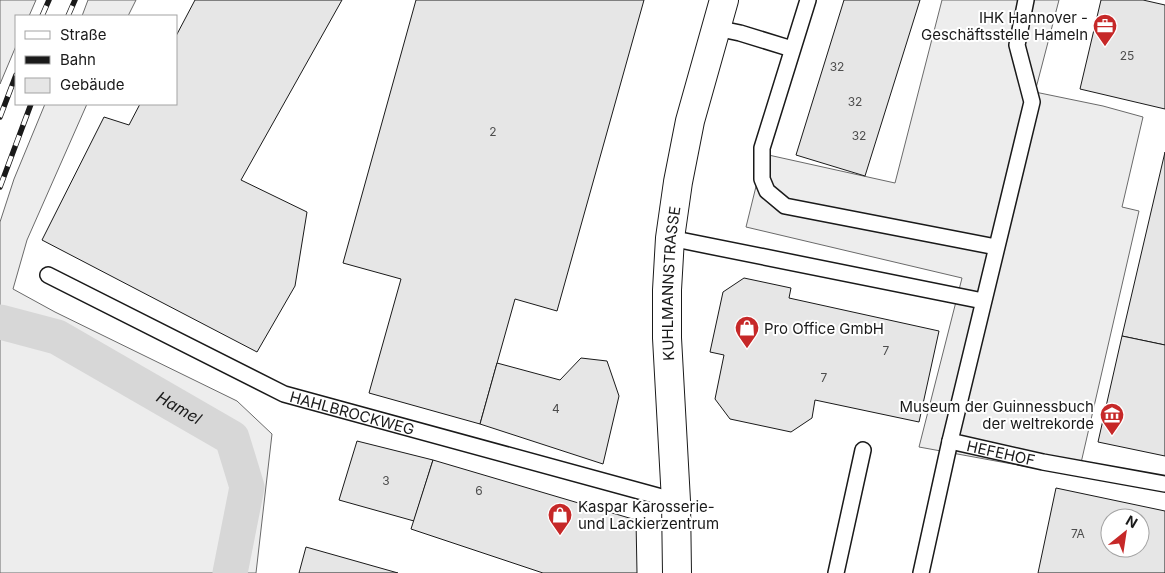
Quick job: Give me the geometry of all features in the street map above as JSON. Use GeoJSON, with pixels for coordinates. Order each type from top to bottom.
{"type":"FeatureCollection","features":[{"type":"Feature","properties":{"kind":"main road","name":"KUHLMANNSTRASSE"},"geometry":{"type":"LineString","coordinates":[[677,573],[676,501],[667,338],[670,238],[678,182],[690,121],[724,0]]}},
{"type":"Feature","properties":{"kind":"lane"},"geometry":{"type":"LineString","coordinates":[[808,0],[762,148],[762,179],[768,191],[784,206],[996,247]]}},
{"type":"Feature","properties":{"kind":"lane","name":"HEFEHOF"},"geometry":{"type":"LineString","coordinates":[[1026,0],[1017,45],[1032,102],[950,441],[1042,462],[1165,484]]}},
{"type":"Feature","properties":{"kind":"lane"},"geometry":{"type":"LineString","coordinates":[[716,28],[740,33],[792,49]]}},
{"type":"Feature","properties":{"kind":"lane"},"geometry":{"type":"LineString","coordinates":[[670,238],[983,301]]}},
{"type":"Feature","properties":{"kind":"lane","name":"HAHLBROCKWEG"},"geometry":{"type":"LineString","coordinates":[[48,275],[284,394],[676,501]]}},
{"type":"Feature","properties":{"kind":"lane"},"geometry":{"type":"LineString","coordinates":[[921,573],[950,441]]}},
{"type":"Feature","properties":{"kind":"lane"},"geometry":{"type":"LineString","coordinates":[[836,573],[863,450]]}},
{"type":"Feature","properties":{"kind":"shaded area"},"geometry":{"type":"Polygon","coordinates":[[[0,0],[36,0],[29,15],[15,15],[15,48],[0,84],[0,0]]]}},
{"type":"Feature","properties":{"kind":"shaded area"},"geometry":{"type":"Polygon","coordinates":[[[88,0],[136,0],[128,15],[82,15],[88,0]]]}},
{"type":"Feature","properties":{"kind":"shaded area"},"geometry":{"type":"Polygon","coordinates":[[[942,0],[1059,0],[1035,92],[1103,106],[1143,117],[1122,207],[1139,211],[1078,476],[919,447],[962,278],[746,227],[764,154],[895,183],[942,0]]]}},
{"type":"Feature","properties":{"kind":"shaded area"},"geometry":{"type":"Polygon","coordinates":[[[45,105],[87,105],[27,240],[13,289],[55,312],[237,401],[272,434],[256,573],[0,573],[0,222],[14,179],[45,105]]]}},
{"type":"Feature","properties":{"kind":"building"},"geometry":{"type":"Polygon","coordinates":[[[195,0],[342,0],[241,180],[307,212],[295,286],[257,352],[42,240],[104,117],[129,125],[139,105],[178,105],[178,32],[195,0]]]}},
{"type":"Feature","properties":{"kind":"building"},"geometry":{"type":"Polygon","coordinates":[[[416,0],[644,0],[557,311],[515,299],[480,424],[369,393],[401,279],[343,263],[416,0]]]}},
{"type":"Feature","properties":{"kind":"building"},"geometry":{"type":"Polygon","coordinates":[[[844,0],[920,0],[865,176],[796,155],[844,0]]]}},
{"type":"Feature","properties":{"kind":"building"},"geometry":{"type":"Polygon","coordinates":[[[1101,0],[1143,0],[1165,5],[1165,109],[1080,89],[1101,0]]]}},
{"type":"Feature","properties":{"kind":"building"},"geometry":{"type":"Polygon","coordinates":[[[1165,152],[1165,345],[1122,336],[1165,152]]]}},
{"type":"Feature","properties":{"kind":"building"},"geometry":{"type":"Polygon","coordinates":[[[744,278],[791,288],[789,298],[939,331],[919,422],[815,400],[812,418],[791,432],[730,419],[715,399],[724,355],[710,352],[723,292],[744,278]]]}},
{"type":"Feature","properties":{"kind":"building"},"geometry":{"type":"Polygon","coordinates":[[[1122,336],[1165,345],[1165,456],[1098,442],[1122,336]]]}},
{"type":"Feature","properties":{"kind":"building"},"geometry":{"type":"Polygon","coordinates":[[[581,358],[607,361],[619,396],[603,464],[480,424],[497,363],[560,380],[581,358]]]}},
{"type":"Feature","properties":{"kind":"building"},"geometry":{"type":"Polygon","coordinates":[[[357,441],[433,460],[414,521],[339,500],[357,441]]]}},
{"type":"Feature","properties":{"kind":"building"},"geometry":{"type":"Polygon","coordinates":[[[433,460],[636,520],[637,573],[543,573],[411,529],[433,460]]]}},
{"type":"Feature","properties":{"kind":"building"},"geometry":{"type":"Polygon","coordinates":[[[1056,488],[1165,511],[1165,573],[1038,573],[1056,488]]]}},
{"type":"Feature","properties":{"kind":"building"},"geometry":{"type":"Polygon","coordinates":[[[306,547],[398,573],[299,573],[306,547]]]}},
{"type":"Feature","properties":{"kind":"waterway","name":"Hamel"},"geometry":{"type":"LineString","coordinates":[[0,322],[57,337],[232,438],[247,487],[230,573]]}},
{"type":"Feature","properties":{"kind":"railway"},"geometry":{"type":"LineString","coordinates":[[42,15],[49,0]]}},
{"type":"Feature","properties":{"kind":"railway"},"geometry":{"type":"LineString","coordinates":[[68,15],[75,0]]}},
{"type":"Feature","properties":{"kind":"railway"},"geometry":{"type":"LineString","coordinates":[[0,117],[15,78]]}},
{"type":"Feature","properties":{"kind":"railway"},"geometry":{"type":"LineString","coordinates":[[0,187],[31,105]]}},
{"type":"Feature","properties":{"kind":"place","name":"IHK Hannover - Geschäftsstelle Hameln"},"geometry":{"type":"Point","coordinates":[1105,47]}},
{"type":"Feature","properties":{"kind":"place","name":"Pro Office GmbH"},"geometry":{"type":"Point","coordinates":[747,349]}},
{"type":"Feature","properties":{"kind":"place","name":"Museum der Guinnessbuch der weltrekorde"},"geometry":{"type":"Point","coordinates":[1112,436]}},
{"type":"Feature","properties":{"kind":"place","name":"Kaspar Karosserie- und Lackierzentrum"},"geometry":{"type":"Point","coordinates":[560,536]}}]}
